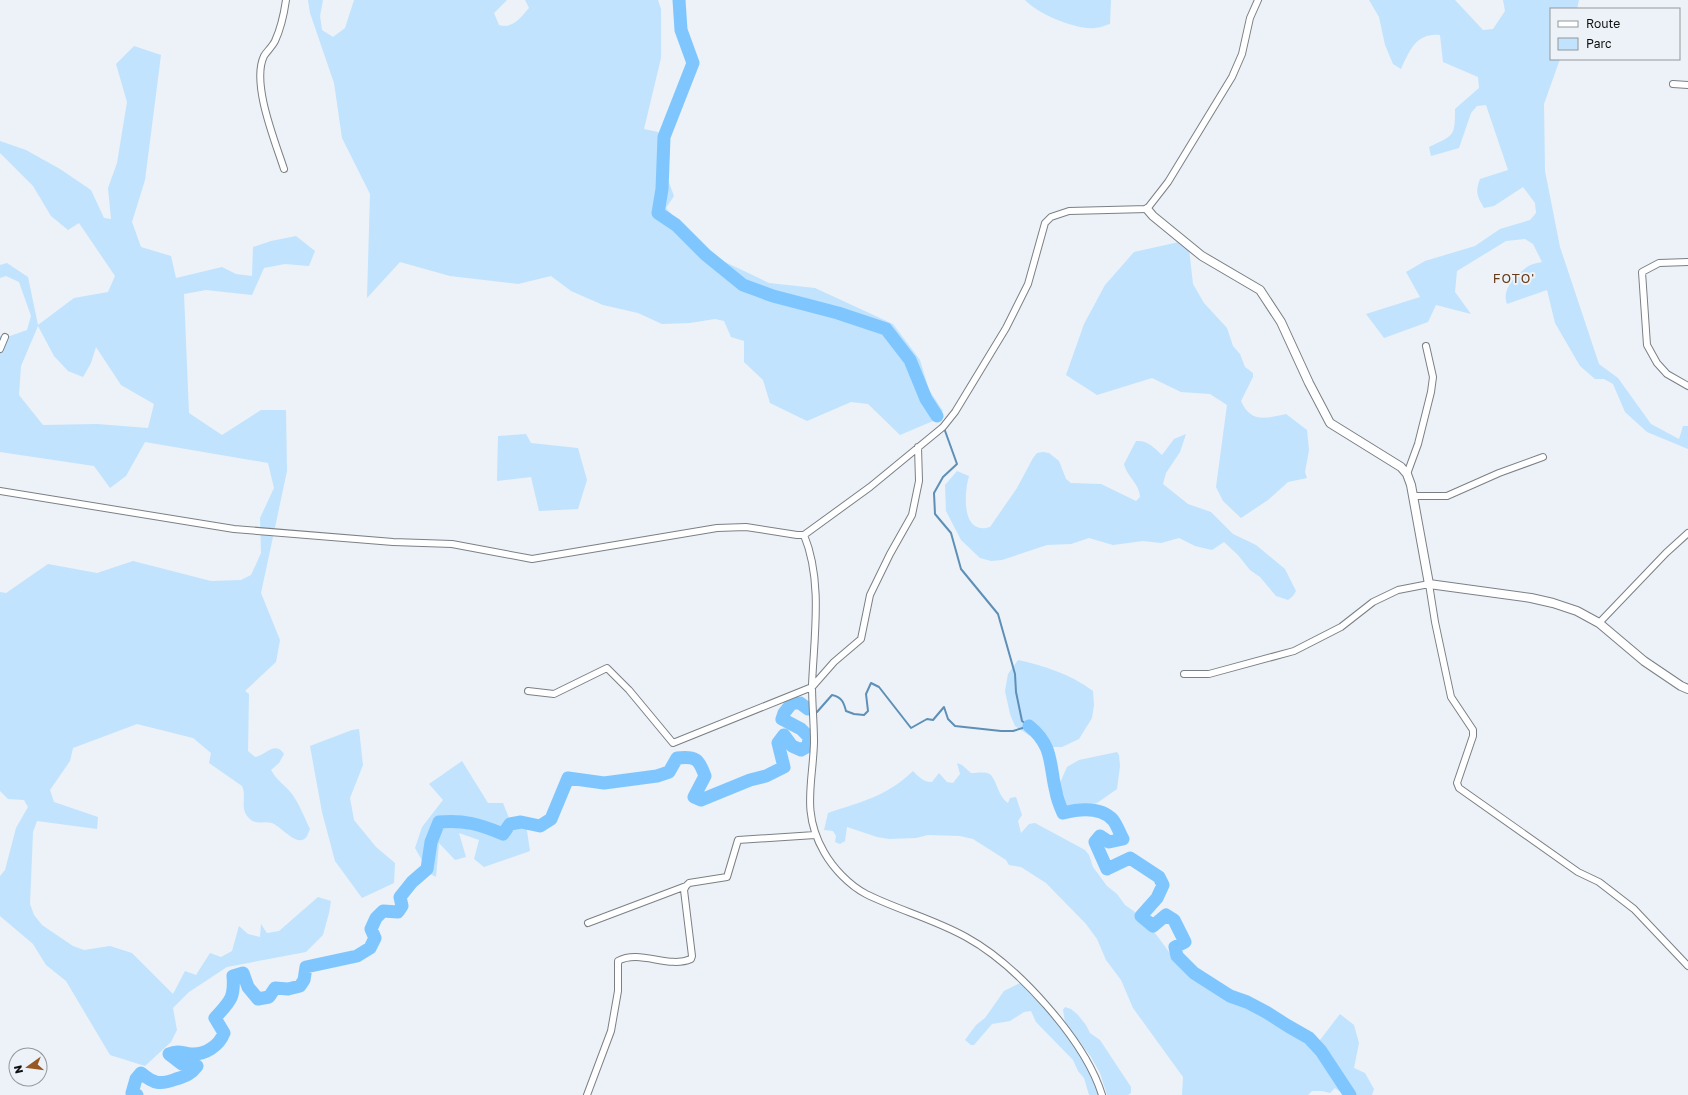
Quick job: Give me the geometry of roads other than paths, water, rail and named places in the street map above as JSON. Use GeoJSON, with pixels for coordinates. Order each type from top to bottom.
{"type":"FeatureCollection","features":[{"type":"Feature","properties":{"kind":"street"},"geometry":{"type":"LineString","coordinates":[[284,168],[270,126],[261,91],[260,73],[264,56],[274,43],[282,23],[286,0]]}},
{"type":"Feature","properties":{"kind":"street"},"geometry":{"type":"LineString","coordinates":[[1147,209],[1168,182],[1232,77],[1242,54],[1250,18],[1258,0]]}},
{"type":"Feature","properties":{"kind":"street"},"geometry":{"type":"LineString","coordinates":[[1673,84],[1688,85]]}},
{"type":"Feature","properties":{"kind":"street"},"geometry":{"type":"LineString","coordinates":[[0,491],[234,529],[393,542],[452,544],[532,559],[716,528],[746,527],[797,535],[804,534],[870,487],[943,427],[955,412],[1006,328],[1028,284],[1045,223],[1051,217],[1069,211],[1147,209]]}},
{"type":"Feature","properties":{"kind":"street"},"geometry":{"type":"LineString","coordinates":[[1147,209],[1153,216],[1202,256],[1260,290],[1268,300],[1281,322],[1309,383],[1330,422],[1401,467],[1407,474],[1413,496],[1437,636],[1451,697],[1473,730],[1473,736],[1457,783],[1459,788],[1578,872],[1599,882],[1634,909],[1688,966]]}},
{"type":"Feature","properties":{"kind":"street"},"geometry":{"type":"LineString","coordinates":[[1688,262],[1659,263],[1642,272],[1647,345],[1657,363],[1668,374],[1688,386]]}},
{"type":"Feature","properties":{"kind":"street"},"geometry":{"type":"LineString","coordinates":[[0,350],[5,337]]}},
{"type":"Feature","properties":{"kind":"street"},"geometry":{"type":"LineString","coordinates":[[1407,474],[1418,444],[1431,392],[1433,377],[1426,346]]}},
{"type":"Feature","properties":{"kind":"street"},"geometry":{"type":"LineString","coordinates":[[528,691],[554,694],[607,668],[629,690],[673,743],[812,687],[834,662],[861,639],[870,594],[912,515],[919,482],[918,447]]}},
{"type":"Feature","properties":{"kind":"street"},"geometry":{"type":"LineString","coordinates":[[1413,496],[1447,496],[1499,473],[1544,457]]}},
{"type":"Feature","properties":{"kind":"street"},"geometry":{"type":"LineString","coordinates":[[1599,623],[1688,533]]}},
{"type":"Feature","properties":{"kind":"street"},"geometry":{"type":"LineString","coordinates":[[804,534],[813,564],[815,596],[812,687],[814,740],[809,803],[810,819],[815,835],[824,853],[839,872],[865,894],[926,918],[967,937],[984,949],[1026,984],[1066,1030],[1095,1074],[1102,1095]]}},
{"type":"Feature","properties":{"kind":"street"},"geometry":{"type":"LineString","coordinates":[[1184,674],[1209,674],[1294,651],[1341,627],[1373,602],[1398,590],[1429,584],[1473,589],[1553,603],[1577,611],[1599,623],[1644,661],[1681,686],[1688,689]]}},
{"type":"Feature","properties":{"kind":"street"},"geometry":{"type":"LineString","coordinates":[[588,923],[686,886],[689,883],[727,877],[738,840],[815,835]]}},
{"type":"Feature","properties":{"kind":"street"},"geometry":{"type":"LineString","coordinates":[[588,1095],[611,1031],[618,991],[618,962],[634,958],[672,962],[692,959],[684,890],[686,886]]}},
{"type":"Feature","properties":{"kind":"waterway"},"geometry":{"type":"LineString","coordinates":[[679,0],[681,30],[693,63],[664,137],[662,189],[658,213],[676,225],[706,255],[743,285],[773,296],[838,313],[886,329],[910,360],[926,399],[937,416]]}},
{"type":"Feature","properties":{"kind":"waterway"},"geometry":{"type":"LineString","coordinates":[[944,428],[957,464],[943,477],[934,493],[935,514],[951,533],[961,569],[998,614],[1015,674],[1016,692],[1022,721],[1029,726]]}},
{"type":"Feature","properties":{"kind":"waterway"},"geometry":{"type":"LineString","coordinates":[[817,712],[832,695],[838,697],[842,701],[846,711],[864,715],[868,711],[866,694],[871,683],[879,687],[911,728],[927,719],[933,720],[944,707],[948,719],[955,726],[1001,731],[1013,731],[1029,726]]}},
{"type":"Feature","properties":{"kind":"waterway"},"geometry":{"type":"LineString","coordinates":[[137,1095],[132,1093],[136,1079],[141,1073],[150,1079],[161,1083],[183,1077],[193,1071],[197,1066],[182,1064],[169,1054],[178,1052],[191,1054],[201,1053],[211,1049],[219,1042],[224,1033],[215,1018],[230,1000],[233,990],[233,976],[243,973],[248,987],[258,999],[269,997],[275,988],[288,989],[300,986],[304,980],[306,967],[357,956],[370,948],[375,938],[371,929],[376,918],[383,911],[398,912],[402,906],[400,897],[412,882],[427,869],[431,842],[439,822],[464,822],[503,834],[510,824],[521,822],[540,826],[551,819],[568,778],[604,783],[657,776],[669,772],[677,758],[693,758],[699,762],[705,776],[694,797],[701,800],[750,780],[766,776],[784,767],[778,743],[784,735],[792,746],[801,750],[808,746],[809,737],[801,729],[782,719],[784,713],[792,703],[800,703],[808,709]]}},
{"type":"Feature","properties":{"kind":"waterway"},"geometry":{"type":"LineString","coordinates":[[1029,726],[1037,733],[1047,749],[1057,797],[1063,813],[1083,810],[1096,811],[1108,816],[1116,824],[1123,839],[1109,842],[1100,836],[1095,842],[1107,869],[1130,858],[1159,877],[1163,885],[1157,898],[1141,916],[1153,926],[1166,915],[1174,920],[1185,942],[1175,947],[1177,956],[1194,973],[1230,996],[1247,1002],[1266,1012],[1309,1038],[1321,1051],[1350,1095]]}},
{"type":"Feature","properties":{"kind":"district","name":"FOTO'"},"geometry":{"type":"Point","coordinates":[1514,278]}}]}
